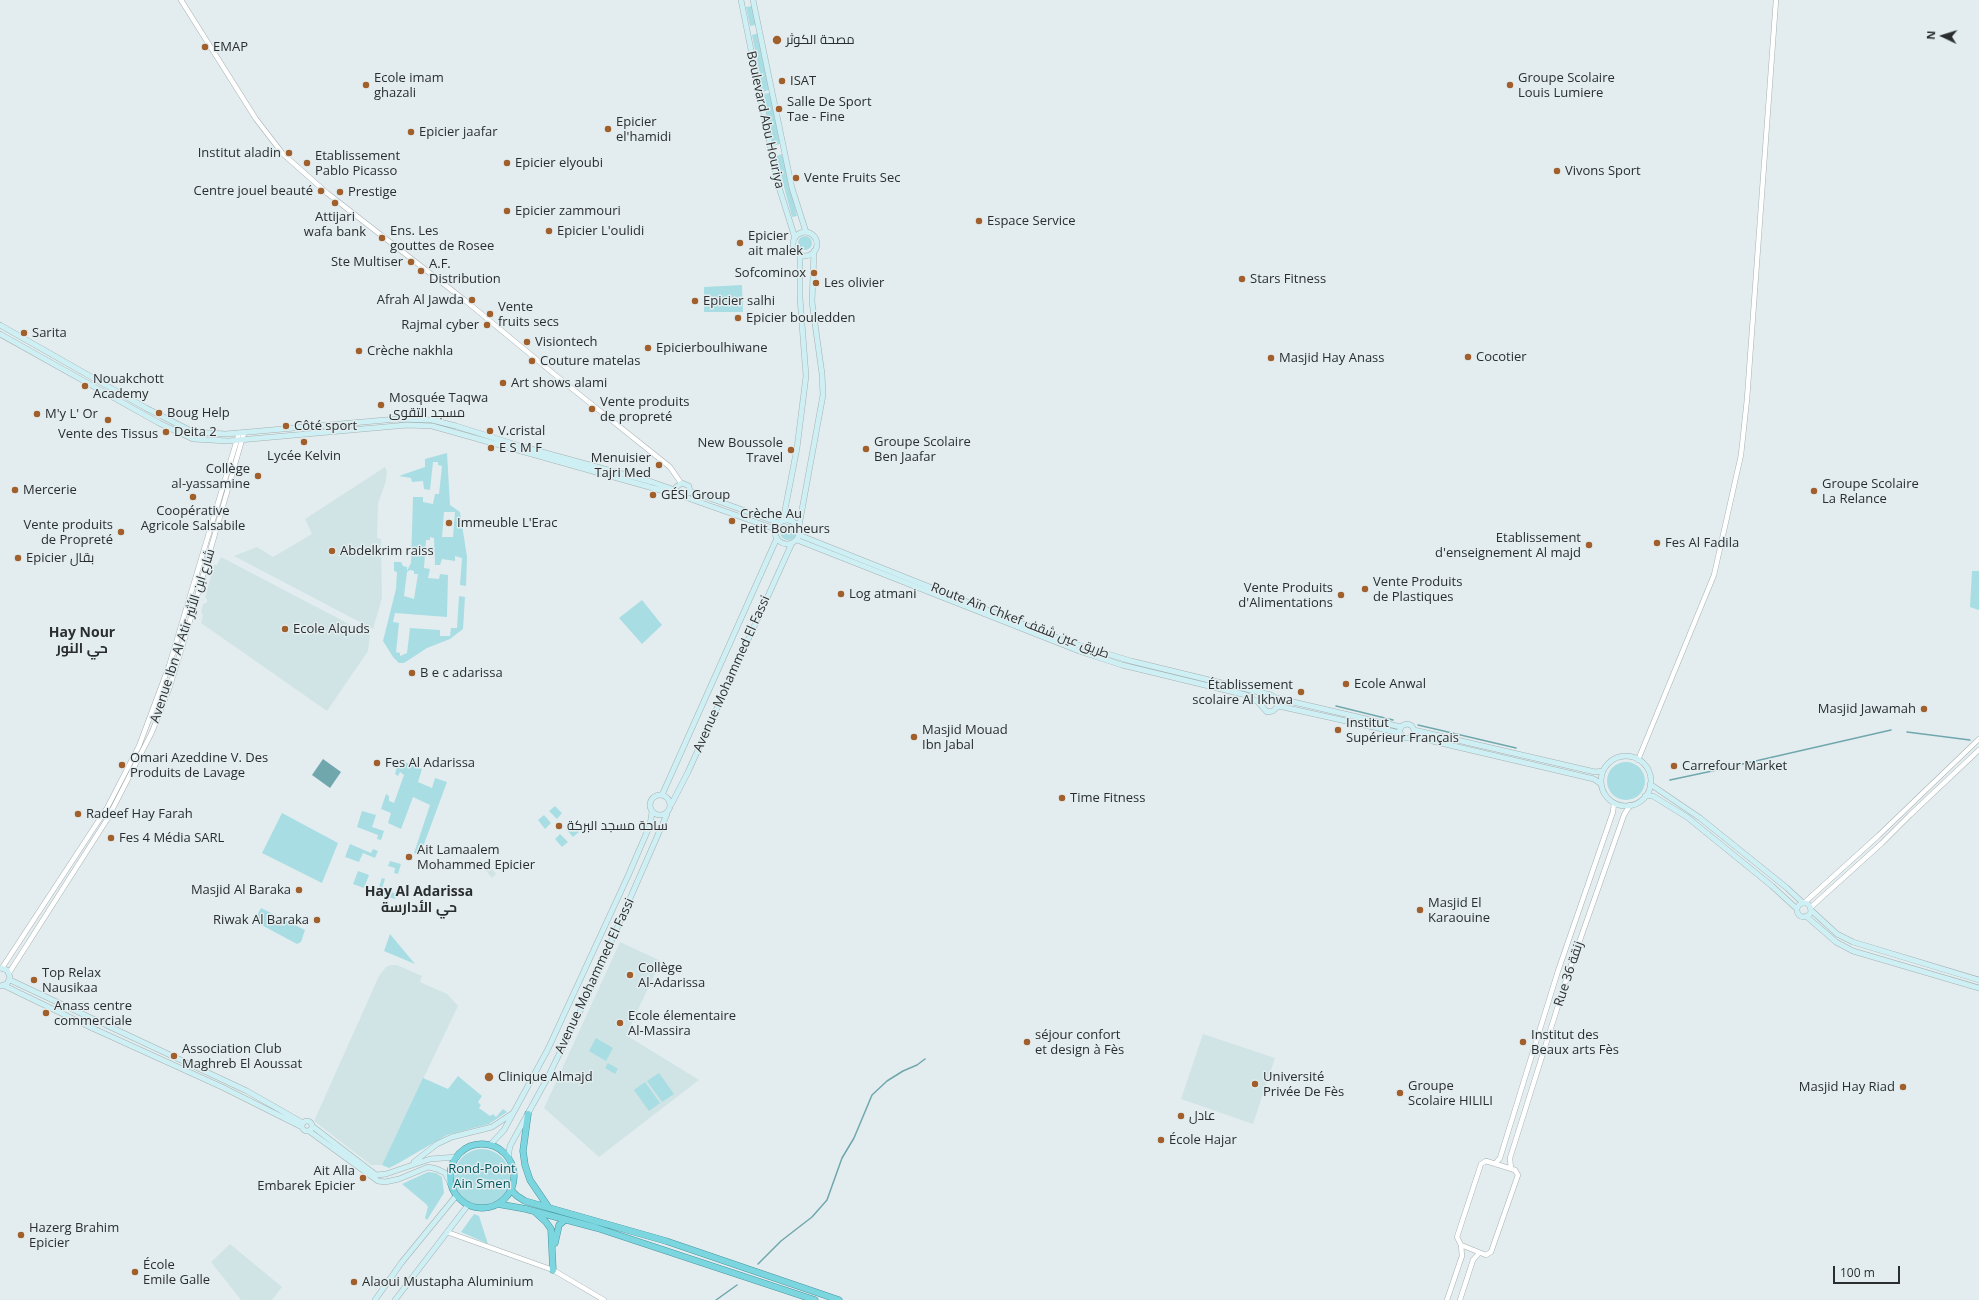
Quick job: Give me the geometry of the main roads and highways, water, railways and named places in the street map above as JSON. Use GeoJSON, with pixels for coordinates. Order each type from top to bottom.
{"type":"FeatureCollection","features":[{"type":"Feature","properties":{"kind":"highway"},"geometry":{"type":"LineString","coordinates":[[528,1114],[523,1151],[524,1166],[530,1180],[549,1208]]}},
{"type":"Feature","properties":{"kind":"highway"},"geometry":{"type":"LineString","coordinates":[[481,1144],[490,1145],[500,1150],[508,1158],[514,1173],[511,1190],[498,1204],[483,1208],[468,1205],[456,1196],[451,1185],[451,1169],[456,1157],[470,1146],[481,1144]]}},
{"type":"Feature","properties":{"kind":"highway"},"geometry":{"type":"LineString","coordinates":[[511,1190],[521,1199],[666,1241],[839,1300]]}},
{"type":"Feature","properties":{"kind":"highway"},"geometry":{"type":"LineString","coordinates":[[498,1204],[534,1211],[651,1245],[815,1300]]}},
{"type":"Feature","properties":{"kind":"highway"},"geometry":{"type":"LineString","coordinates":[[534,1211],[551,1229],[553,1270],[556,1234],[559,1225],[565,1220]]}},
{"type":"Feature","properties":{"kind":"main road","name":"Boulevard Abu Houriya"},"geometry":{"type":"LineString","coordinates":[[741,0],[778,184],[795,238]]}},
{"type":"Feature","properties":{"kind":"main road","name":"Boulevard Abu Houriya"},"geometry":{"type":"LineString","coordinates":[[753,0],[792,188],[806,232]]}},
{"type":"Feature","properties":{"kind":"main road"},"geometry":{"type":"LineString","coordinates":[[806,232],[815,238],[816,245],[814,251],[812,302],[822,374],[823,395],[796,539],[784,544],[777,538],[775,529],[781,521],[797,448],[806,376],[800,298],[800,254],[794,247],[795,238],[800,233],[806,232]]}},
{"type":"Feature","properties":{"kind":"main road"},"geometry":{"type":"LineString","coordinates":[[800,254],[808,255],[814,251]]}},
{"type":"Feature","properties":{"kind":"main road"},"geometry":{"type":"LineString","coordinates":[[0,325],[185,429],[207,434],[241,433],[397,419],[439,421],[520,446],[652,482],[685,497],[775,529]]}},
{"type":"Feature","properties":{"kind":"main road"},"geometry":{"type":"LineString","coordinates":[[0,334],[179,434],[193,439],[210,441],[243,440],[400,425],[429,425],[676,493]]}},
{"type":"Feature","properties":{"kind":"main road"},"geometry":{"type":"LineString","coordinates":[[676,493],[676,486],[681,483],[687,484],[690,491],[781,521],[794,521],[799,526]]}},
{"type":"Feature","properties":{"kind":"main road"},"geometry":{"type":"LineString","coordinates":[[685,497],[690,491]]}},
{"type":"Feature","properties":{"kind":"main road","name":"Avenue Mohammed El Fassi"},"geometry":{"type":"LineString","coordinates":[[490,1145],[502,1134],[515,1112],[575,992],[650,825],[652,812],[650,806],[652,799],[662,795],[777,538]]}},
{"type":"Feature","properties":{"kind":"main road","name":"Route Aïn Chkef طريق عين شقف"},"geometry":{"type":"LineString","coordinates":[[796,539],[1068,642],[1131,661],[1248,689],[1269,696]]}},
{"type":"Feature","properties":{"kind":"main road","name":"Route Aïn Chkef طريق عين شقف"},"geometry":{"type":"LineString","coordinates":[[796,539],[1079,651],[1122,665],[1246,695],[1262,706]]}},
{"type":"Feature","properties":{"kind":"main road","name":"Avenue Mohammed El Fassi"},"geometry":{"type":"LineString","coordinates":[[508,1158],[510,1146],[528,1114],[586,999],[671,805],[688,772],[796,539]]}},
{"type":"Feature","properties":{"kind":"main road"},"geometry":{"type":"LineString","coordinates":[[1601,784],[1594,779],[1411,736],[1404,738],[1400,733],[1289,708],[1278,707],[1270,712],[1265,710],[1262,706],[1263,700],[1269,696],[1401,727],[1408,724],[1412,726],[1414,730],[1595,772],[1603,771]]}},
{"type":"Feature","properties":{"kind":"main road"},"geometry":{"type":"LineString","coordinates":[[1276,698],[1279,703],[1278,707]]}},
{"type":"Feature","properties":{"kind":"main road"},"geometry":{"type":"LineString","coordinates":[[1400,733],[1401,727]]}},
{"type":"Feature","properties":{"kind":"main road"},"geometry":{"type":"LineString","coordinates":[[1411,736],[1414,730]]}},
{"type":"Feature","properties":{"kind":"main road"},"geometry":{"type":"LineString","coordinates":[[1619,757],[1630,757],[1638,760],[1646,767],[1650,784],[1645,796],[1637,803],[1630,806],[1622,806],[1614,803],[1605,795],[1601,784],[1603,771],[1609,763],[1619,757]]}},
{"type":"Feature","properties":{"kind":"main road"},"geometry":{"type":"LineString","coordinates":[[1650,784],[1700,818],[1787,888],[1837,934],[1846,939],[1896,956],[1979,980]]}},
{"type":"Feature","properties":{"kind":"main road"},"geometry":{"type":"LineString","coordinates":[[662,795],[668,798],[671,805]]}},
{"type":"Feature","properties":{"kind":"main road"},"geometry":{"type":"LineString","coordinates":[[1645,796],[1653,796],[1687,817],[1797,909],[1799,915],[1806,916],[1836,942],[1853,951],[1979,988]]}},
{"type":"Feature","properties":{"kind":"main road"},"geometry":{"type":"LineString","coordinates":[[652,812],[659,816],[667,814]]}},
{"type":"Feature","properties":{"kind":"main road"},"geometry":{"type":"LineString","coordinates":[[1797,909],[1799,904],[1804,903]]}},
{"type":"Feature","properties":{"kind":"main road"},"geometry":{"type":"LineString","coordinates":[[1806,916],[1809,914],[1810,909]]}},
{"type":"Feature","properties":{"kind":"main road"},"geometry":{"type":"LineString","coordinates":[[1,968],[9,973],[10,980]]}},
{"type":"Feature","properties":{"kind":"main road"},"geometry":{"type":"LineString","coordinates":[[10,980],[1,987],[303,1125]]}},
{"type":"Feature","properties":{"kind":"main road"},"geometry":{"type":"LineString","coordinates":[[10,980],[247,1091],[303,1125],[304,1130],[311,1129],[376,1175],[390,1173],[414,1163],[430,1159],[456,1157]]}},
{"type":"Feature","properties":{"kind":"main road"},"geometry":{"type":"LineString","coordinates":[[414,1163],[437,1144],[452,1137],[492,1127],[515,1112]]}},
{"type":"Feature","properties":{"kind":"main road"},"geometry":{"type":"LineString","coordinates":[[303,1125],[309,1121],[311,1129],[378,1181],[399,1179],[428,1167],[445,1173],[451,1185]]}},
{"type":"Feature","properties":{"kind":"main road"},"geometry":{"type":"LineString","coordinates":[[375,1300],[402,1262],[456,1196]]}},
{"type":"Feature","properties":{"kind":"main road"},"geometry":{"type":"LineString","coordinates":[[395,1300],[468,1205]]}},
{"type":"Feature","properties":{"kind":"waterway"},"geometry":{"type":"LineString","coordinates":[[1336,706],[1393,720]]}},
{"type":"Feature","properties":{"kind":"waterway"},"geometry":{"type":"LineString","coordinates":[[1418,725],[1516,748]]}},
{"type":"Feature","properties":{"kind":"waterway"},"geometry":{"type":"LineString","coordinates":[[1738,765],[1891,730]]}},
{"type":"Feature","properties":{"kind":"waterway"},"geometry":{"type":"LineString","coordinates":[[1907,732],[1970,740]]}},
{"type":"Feature","properties":{"kind":"waterway"},"geometry":{"type":"LineString","coordinates":[[1670,780],[1731,767]]}},
{"type":"Feature","properties":{"kind":"waterway"},"geometry":{"type":"LineString","coordinates":[[758,1264],[781,1241],[812,1217],[827,1200],[842,1158],[854,1138],[872,1095],[887,1081],[925,1059]]}},
{"type":"Feature","properties":{"kind":"waterway"},"geometry":{"type":"LineString","coordinates":[[716,1300],[737,1285]]}},
{"type":"Feature","properties":{"kind":"place","name":"مصحة الكوثر"},"geometry":{"type":"Point","coordinates":[777,40]}},
{"type":"Feature","properties":{"kind":"place","name":"EMAP"},"geometry":{"type":"Point","coordinates":[205,47]}},
{"type":"Feature","properties":{"kind":"place","name":"ISAT"},"geometry":{"type":"Point","coordinates":[782,81]}},
{"type":"Feature","properties":{"kind":"place","name":"Ecole imam ghazali"},"geometry":{"type":"Point","coordinates":[366,85]}},
{"type":"Feature","properties":{"kind":"place","name":"Groupe Scolaire Louis Lumiere"},"geometry":{"type":"Point","coordinates":[1510,85]}},
{"type":"Feature","properties":{"kind":"place","name":"Salle De Sport Tae - Fine"},"geometry":{"type":"Point","coordinates":[779,109]}},
{"type":"Feature","properties":{"kind":"place","name":"Epicier el'hamidi"},"geometry":{"type":"Point","coordinates":[608,129]}},
{"type":"Feature","properties":{"kind":"place","name":"Epicier jaafar"},"geometry":{"type":"Point","coordinates":[411,132]}},
{"type":"Feature","properties":{"kind":"place","name":"Institut aladin"},"geometry":{"type":"Point","coordinates":[289,153]}},
{"type":"Feature","properties":{"kind":"place","name":"Etablissement Pablo Picasso"},"geometry":{"type":"Point","coordinates":[307,163]}},
{"type":"Feature","properties":{"kind":"place","name":"Epicier elyoubi"},"geometry":{"type":"Point","coordinates":[507,163]}},
{"type":"Feature","properties":{"kind":"place","name":"Vivons Sport"},"geometry":{"type":"Point","coordinates":[1557,171]}},
{"type":"Feature","properties":{"kind":"place","name":"Vente Fruits Sec"},"geometry":{"type":"Point","coordinates":[796,178]}},
{"type":"Feature","properties":{"kind":"place","name":"Centre jouel beauté"},"geometry":{"type":"Point","coordinates":[321,191]}},
{"type":"Feature","properties":{"kind":"place","name":"Prestige"},"geometry":{"type":"Point","coordinates":[340,192]}},
{"type":"Feature","properties":{"kind":"place","name":"Attijari wafa bank"},"geometry":{"type":"Point","coordinates":[335,203]}},
{"type":"Feature","properties":{"kind":"place","name":"Epicier zammouri"},"geometry":{"type":"Point","coordinates":[507,211]}},
{"type":"Feature","properties":{"kind":"place","name":"Espace Service"},"geometry":{"type":"Point","coordinates":[979,221]}},
{"type":"Feature","properties":{"kind":"place","name":"Epicier L'oulidi"},"geometry":{"type":"Point","coordinates":[549,231]}},
{"type":"Feature","properties":{"kind":"place","name":"Ens. Les gouttes de Rosee"},"geometry":{"type":"Point","coordinates":[382,238]}},
{"type":"Feature","properties":{"kind":"place","name":"Epicier ait malek"},"geometry":{"type":"Point","coordinates":[740,243]}},
{"type":"Feature","properties":{"kind":"place","name":"Ste Multiser"},"geometry":{"type":"Point","coordinates":[411,262]}},
{"type":"Feature","properties":{"kind":"place","name":"A.F. Distribution"},"geometry":{"type":"Point","coordinates":[421,271]}},
{"type":"Feature","properties":{"kind":"place","name":"Sofcominox"},"geometry":{"type":"Point","coordinates":[814,273]}},
{"type":"Feature","properties":{"kind":"place","name":"Stars Fitness"},"geometry":{"type":"Point","coordinates":[1242,279]}},
{"type":"Feature","properties":{"kind":"place","name":"Les olivier"},"geometry":{"type":"Point","coordinates":[816,283]}},
{"type":"Feature","properties":{"kind":"place","name":"Afrah Al Jawda"},"geometry":{"type":"Point","coordinates":[472,300]}},
{"type":"Feature","properties":{"kind":"place","name":"Epicier salhi"},"geometry":{"type":"Point","coordinates":[695,301]}},
{"type":"Feature","properties":{"kind":"place","name":"Vente fruits secs"},"geometry":{"type":"Point","coordinates":[490,314]}},
{"type":"Feature","properties":{"kind":"place","name":"Epicier bouledden"},"geometry":{"type":"Point","coordinates":[738,318]}},
{"type":"Feature","properties":{"kind":"place","name":"Rajmal cyber"},"geometry":{"type":"Point","coordinates":[487,325]}},
{"type":"Feature","properties":{"kind":"place","name":"Sarita"},"geometry":{"type":"Point","coordinates":[24,333]}},
{"type":"Feature","properties":{"kind":"place","name":"Visiontech"},"geometry":{"type":"Point","coordinates":[527,342]}},
{"type":"Feature","properties":{"kind":"place","name":"Epicierboulhiwane"},"geometry":{"type":"Point","coordinates":[648,348]}},
{"type":"Feature","properties":{"kind":"place","name":"Crèche nakhla"},"geometry":{"type":"Point","coordinates":[359,351]}},
{"type":"Feature","properties":{"kind":"place","name":"Cocotier"},"geometry":{"type":"Point","coordinates":[1468,357]}},
{"type":"Feature","properties":{"kind":"place","name":"Masjid Hay Anass"},"geometry":{"type":"Point","coordinates":[1271,358]}},
{"type":"Feature","properties":{"kind":"place","name":"Couture matelas"},"geometry":{"type":"Point","coordinates":[532,361]}},
{"type":"Feature","properties":{"kind":"place","name":"Art shows alami"},"geometry":{"type":"Point","coordinates":[503,383]}},
{"type":"Feature","properties":{"kind":"place","name":"Nouakchott Academy"},"geometry":{"type":"Point","coordinates":[85,386]}},
{"type":"Feature","properties":{"kind":"place","name":"Mosquée Taqwa مسجد التقوى"},"geometry":{"type":"Point","coordinates":[381,405]}},
{"type":"Feature","properties":{"kind":"place","name":"Vente produits de propreté"},"geometry":{"type":"Point","coordinates":[592,409]}},
{"type":"Feature","properties":{"kind":"place","name":"Boug Help"},"geometry":{"type":"Point","coordinates":[159,413]}},
{"type":"Feature","properties":{"kind":"place","name":"M'y L' Or"},"geometry":{"type":"Point","coordinates":[37,414]}},
{"type":"Feature","properties":{"kind":"place","name":"Vente des Tissus"},"geometry":{"type":"Point","coordinates":[108,420]}},
{"type":"Feature","properties":{"kind":"place","name":"Côté sport"},"geometry":{"type":"Point","coordinates":[286,426]}},
{"type":"Feature","properties":{"kind":"place","name":"V.cristal"},"geometry":{"type":"Point","coordinates":[490,431]}},
{"type":"Feature","properties":{"kind":"place","name":"Deita 2"},"geometry":{"type":"Point","coordinates":[166,432]}},
{"type":"Feature","properties":{"kind":"place","name":"Lycée Kelvin"},"geometry":{"type":"Point","coordinates":[304,442]}},
{"type":"Feature","properties":{"kind":"place","name":"E S M F"},"geometry":{"type":"Point","coordinates":[491,448]}},
{"type":"Feature","properties":{"kind":"place","name":"Groupe Scolaire Ben Jaafar"},"geometry":{"type":"Point","coordinates":[866,449]}},
{"type":"Feature","properties":{"kind":"place","name":"New Boussole Travel"},"geometry":{"type":"Point","coordinates":[791,450]}},
{"type":"Feature","properties":{"kind":"place","name":"Menuisier Tajri Med"},"geometry":{"type":"Point","coordinates":[659,465]}},
{"type":"Feature","properties":{"kind":"place","name":"Collège al-yassamine"},"geometry":{"type":"Point","coordinates":[258,476]}},
{"type":"Feature","properties":{"kind":"place","name":"Mercerie"},"geometry":{"type":"Point","coordinates":[15,490]}},
{"type":"Feature","properties":{"kind":"place","name":"Groupe Scolaire La Relance"},"geometry":{"type":"Point","coordinates":[1814,491]}},
{"type":"Feature","properties":{"kind":"place","name":"GÉSI Group"},"geometry":{"type":"Point","coordinates":[653,495]}},
{"type":"Feature","properties":{"kind":"place","name":"Coopérative Agricole Salsabile"},"geometry":{"type":"Point","coordinates":[193,497]}},
{"type":"Feature","properties":{"kind":"place","name":"Crèche Au Petit Bonheurs"},"geometry":{"type":"Point","coordinates":[732,521]}},
{"type":"Feature","properties":{"kind":"place","name":"Immeuble L'Erac"},"geometry":{"type":"Point","coordinates":[449,523]}},
{"type":"Feature","properties":{"kind":"place","name":"Vente produits de Propreté"},"geometry":{"type":"Point","coordinates":[121,532]}},
{"type":"Feature","properties":{"kind":"place","name":"Fes Al Fadila"},"geometry":{"type":"Point","coordinates":[1657,543]}},
{"type":"Feature","properties":{"kind":"place","name":"Etablissement d'enseignement Al majd"},"geometry":{"type":"Point","coordinates":[1589,545]}},
{"type":"Feature","properties":{"kind":"place","name":"Abdelkrim raiss"},"geometry":{"type":"Point","coordinates":[332,551]}},
{"type":"Feature","properties":{"kind":"place","name":"Epicier بقال"},"geometry":{"type":"Point","coordinates":[18,558]}},
{"type":"Feature","properties":{"kind":"place","name":"Vente Produits de Plastiques"},"geometry":{"type":"Point","coordinates":[1365,589]}},
{"type":"Feature","properties":{"kind":"place","name":"Log atmani"},"geometry":{"type":"Point","coordinates":[841,594]}},
{"type":"Feature","properties":{"kind":"place","name":"Vente Produits d'Alimentations"},"geometry":{"type":"Point","coordinates":[1341,595]}},
{"type":"Feature","properties":{"kind":"place","name":"Ecole Alquds"},"geometry":{"type":"Point","coordinates":[285,629]}},
{"type":"Feature","properties":{"kind":"place","name":"B e c adarissa"},"geometry":{"type":"Point","coordinates":[412,673]}},
{"type":"Feature","properties":{"kind":"place","name":"Ecole Anwal"},"geometry":{"type":"Point","coordinates":[1346,684]}},
{"type":"Feature","properties":{"kind":"place","name":"Établissement scolaire Al Ikhwa"},"geometry":{"type":"Point","coordinates":[1301,692]}},
{"type":"Feature","properties":{"kind":"place","name":"Masjid Jawamah"},"geometry":{"type":"Point","coordinates":[1924,709]}},
{"type":"Feature","properties":{"kind":"place","name":"Institut Supérieur Français"},"geometry":{"type":"Point","coordinates":[1338,730]}},
{"type":"Feature","properties":{"kind":"place","name":"Masjid Mouad Ibn Jabal"},"geometry":{"type":"Point","coordinates":[914,737]}},
{"type":"Feature","properties":{"kind":"place","name":"Fes Al Adarissa"},"geometry":{"type":"Point","coordinates":[377,763]}},
{"type":"Feature","properties":{"kind":"place","name":"Omari Azeddine V. Des Produits de Lavage"},"geometry":{"type":"Point","coordinates":[122,765]}},
{"type":"Feature","properties":{"kind":"place","name":"Carrefour Market"},"geometry":{"type":"Point","coordinates":[1674,766]}},
{"type":"Feature","properties":{"kind":"place","name":"Time Fitness"},"geometry":{"type":"Point","coordinates":[1062,798]}},
{"type":"Feature","properties":{"kind":"place","name":"Radeef Hay Farah"},"geometry":{"type":"Point","coordinates":[78,814]}},
{"type":"Feature","properties":{"kind":"place","name":"ساحة مسجد البركة"},"geometry":{"type":"Point","coordinates":[559,826]}},
{"type":"Feature","properties":{"kind":"place","name":"Fes 4 Média SARL"},"geometry":{"type":"Point","coordinates":[111,838]}},
{"type":"Feature","properties":{"kind":"place","name":"Ait Lamaalem Mohammed Epicier"},"geometry":{"type":"Point","coordinates":[409,857]}},
{"type":"Feature","properties":{"kind":"place","name":"Masjid Al Baraka"},"geometry":{"type":"Point","coordinates":[299,890]}},
{"type":"Feature","properties":{"kind":"place","name":"Masjid El Karaouine"},"geometry":{"type":"Point","coordinates":[1420,910]}},
{"type":"Feature","properties":{"kind":"place","name":"Riwak Al Baraka"},"geometry":{"type":"Point","coordinates":[317,920]}},
{"type":"Feature","properties":{"kind":"place","name":"Collège Al-Adarissa"},"geometry":{"type":"Point","coordinates":[630,975]}},
{"type":"Feature","properties":{"kind":"place","name":"Top Relax Nausikaa"},"geometry":{"type":"Point","coordinates":[34,980]}},
{"type":"Feature","properties":{"kind":"place","name":"Anass centre commerciale"},"geometry":{"type":"Point","coordinates":[46,1013]}},
{"type":"Feature","properties":{"kind":"place","name":"Ecole élementaire Al-Massira"},"geometry":{"type":"Point","coordinates":[620,1023]}},
{"type":"Feature","properties":{"kind":"place","name":"séjour confort et design à Fès"},"geometry":{"type":"Point","coordinates":[1027,1042]}},
{"type":"Feature","properties":{"kind":"place","name":"Institut des Beaux arts Fès"},"geometry":{"type":"Point","coordinates":[1523,1042]}},
{"type":"Feature","properties":{"kind":"place","name":"Association Club Maghreb El Aoussat"},"geometry":{"type":"Point","coordinates":[174,1056]}},
{"type":"Feature","properties":{"kind":"place","name":"Clinique Almajd"},"geometry":{"type":"Point","coordinates":[489,1077]}},
{"type":"Feature","properties":{"kind":"place","name":"Université Privée De Fès"},"geometry":{"type":"Point","coordinates":[1255,1084]}},
{"type":"Feature","properties":{"kind":"place","name":"Masjid Hay Riad"},"geometry":{"type":"Point","coordinates":[1903,1087]}},
{"type":"Feature","properties":{"kind":"place","name":"Groupe Scolaire HILILI"},"geometry":{"type":"Point","coordinates":[1400,1093]}},
{"type":"Feature","properties":{"kind":"place","name":"عادل"},"geometry":{"type":"Point","coordinates":[1181,1116]}},
{"type":"Feature","properties":{"kind":"place","name":"École Hajar"},"geometry":{"type":"Point","coordinates":[1161,1140]}},
{"type":"Feature","properties":{"kind":"place","name":"Ait Alla Embarek Epicier"},"geometry":{"type":"Point","coordinates":[363,1178]}},
{"type":"Feature","properties":{"kind":"place","name":"Hazerg Brahim Epicier"},"geometry":{"type":"Point","coordinates":[21,1235]}},
{"type":"Feature","properties":{"kind":"place","name":"École Emile Galle"},"geometry":{"type":"Point","coordinates":[135,1272]}},
{"type":"Feature","properties":{"kind":"place","name":"Alaoui Mustapha Aluminium"},"geometry":{"type":"Point","coordinates":[354,1282]}},
{"type":"Feature","properties":{"kind":"district","name":"Hay Nour حي النور"},"geometry":{"type":"Point","coordinates":[82,642]}},
{"type":"Feature","properties":{"kind":"district","name":"Hay Al Adarissa حي الأدارسة"},"geometry":{"type":"Point","coordinates":[419,900]}},
{"type":"Feature","properties":{"kind":"park label","name":"Rond-Point Ain Smen"},"geometry":{"type":"Point","coordinates":[482,1176]}}]}
